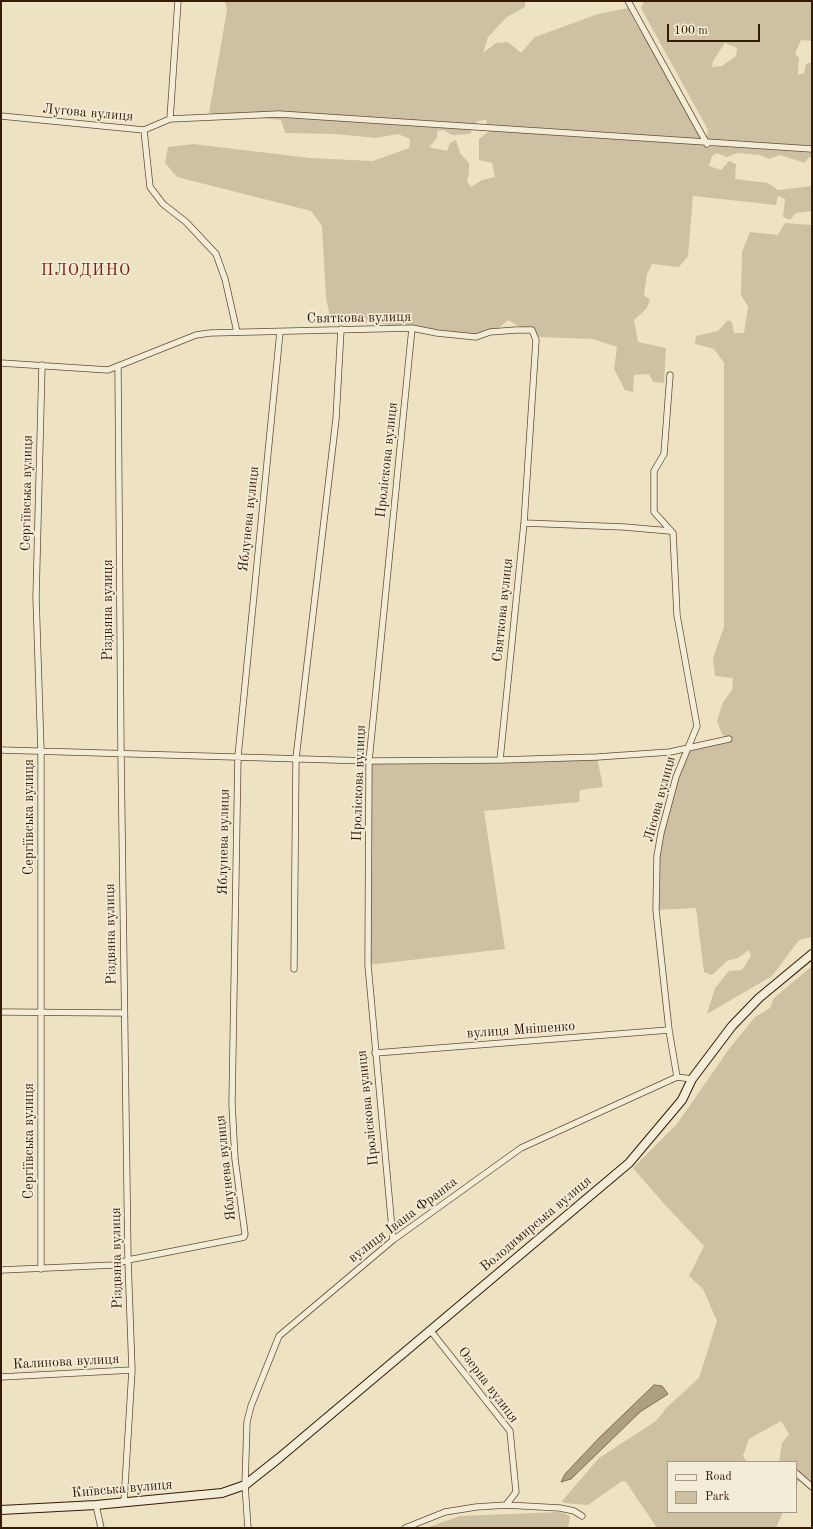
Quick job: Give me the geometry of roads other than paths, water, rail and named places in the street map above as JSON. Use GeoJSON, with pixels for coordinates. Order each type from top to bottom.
{"type":"FeatureCollection","features":[{"type":"Feature","properties":{"kind":"main road","name":"Володимирська вулиця"},"geometry":{"type":"LineString","coordinates":[[245,1485],[629,1163],[682,1100],[692,1079],[732,1026],[759,998],[812,954]]}},
{"type":"Feature","properties":{"kind":"main road","name":"Київська вулиця"},"geometry":{"type":"LineString","coordinates":[[1,1510],[96,1505],[222,1493],[245,1485]]}},
{"type":"Feature","properties":{"kind":"street"},"geometry":{"type":"LineString","coordinates":[[178,1],[170,119],[279,114],[707,144],[812,149]]}},
{"type":"Feature","properties":{"kind":"street"},"geometry":{"type":"LineString","coordinates":[[629,1],[707,144]]}},
{"type":"Feature","properties":{"kind":"street","name":"Лугова вулиця"},"geometry":{"type":"LineString","coordinates":[[1,116],[144,130],[170,119]]}},
{"type":"Feature","properties":{"kind":"street"},"geometry":{"type":"LineString","coordinates":[[144,130],[150,187],[163,204],[186,222],[216,254],[225,279],[237,332]]}},
{"type":"Feature","properties":{"kind":"street","name":"Святкова вулиця"},"geometry":{"type":"LineString","coordinates":[[1,363],[108,370],[196,335],[237,332],[412,328],[437,333],[476,337],[490,332],[532,330],[536,340],[524,523],[500,760]]}},
{"type":"Feature","properties":{"kind":"street","name":"Проліскова вулиця"},"geometry":{"type":"LineString","coordinates":[[393,1240],[374,1053],[368,964],[369,761],[412,328]]}},
{"type":"Feature","properties":{"kind":"street"},"geometry":{"type":"LineString","coordinates":[[294,969],[296,758],[336,419],[341,329]]}},
{"type":"Feature","properties":{"kind":"street","name":"Яблунева вулиця"},"geometry":{"type":"LineString","coordinates":[[128,1260],[240,1238],[244,1237],[245,1234],[235,1159],[232,1104],[238,756],[280,332]]}},
{"type":"Feature","properties":{"kind":"street","name":"Сергіївська вулиця"},"geometry":{"type":"LineString","coordinates":[[41,1269],[41,751],[36,597],[42,365]]}},
{"type":"Feature","properties":{"kind":"street","name":"Різдвяна вулиця"},"geometry":{"type":"LineString","coordinates":[[118,366],[124,1012],[128,1260],[132,1370],[124,1502]]}},
{"type":"Feature","properties":{"kind":"street","name":"Лісова вулиця"},"geometry":{"type":"LineString","coordinates":[[670,375],[664,454],[654,471],[654,512],[673,534],[677,614],[697,726],[686,750],[661,833],[656,862],[656,910],[669,1030],[677,1077]]}},
{"type":"Feature","properties":{"kind":"street"},"geometry":{"type":"LineString","coordinates":[[524,523],[624,527],[670,531]]}},
{"type":"Feature","properties":{"kind":"street"},"geometry":{"type":"LineString","coordinates":[[1,750],[369,761],[500,760],[597,757],[686,750],[730,740]]}},
{"type":"Feature","properties":{"kind":"street"},"geometry":{"type":"LineString","coordinates":[[1,1012],[124,1012]]}},
{"type":"Feature","properties":{"kind":"street","name":"вулиця Мнішенко"},"geometry":{"type":"LineString","coordinates":[[374,1053],[669,1030]]}},
{"type":"Feature","properties":{"kind":"street"},"geometry":{"type":"LineString","coordinates":[[677,1077],[692,1079]]}},
{"type":"Feature","properties":{"kind":"street","name":"вулиця Івана Франка"},"geometry":{"type":"LineString","coordinates":[[248,1528],[245,1485],[247,1422],[251,1406],[279,1336],[393,1240],[521,1148],[677,1077]]}},
{"type":"Feature","properties":{"kind":"street"},"geometry":{"type":"LineString","coordinates":[[1,1270],[114,1265],[128,1260]]}},
{"type":"Feature","properties":{"kind":"street","name":"Озерна вулиця"},"geometry":{"type":"LineString","coordinates":[[430,1330],[510,1431],[516,1492],[506,1505]]}},
{"type":"Feature","properties":{"kind":"street","name":"Калинова вулиця"},"geometry":{"type":"LineString","coordinates":[[1,1377],[132,1370]]}},
{"type":"Feature","properties":{"kind":"street"},"geometry":{"type":"LineString","coordinates":[[797,1474],[812,1487]]}},
{"type":"Feature","properties":{"kind":"street"},"geometry":{"type":"LineString","coordinates":[[96,1505],[100,1528]]}},
{"type":"Feature","properties":{"kind":"street"},"geometry":{"type":"LineString","coordinates":[[405,1528],[445,1512],[476,1507],[506,1505],[560,1508],[574,1511],[582,1516]]}},
{"type":"Feature","properties":{"kind":"district","name":"ПЛОДИНО"},"geometry":{"type":"Point","coordinates":[86,271]}}]}
